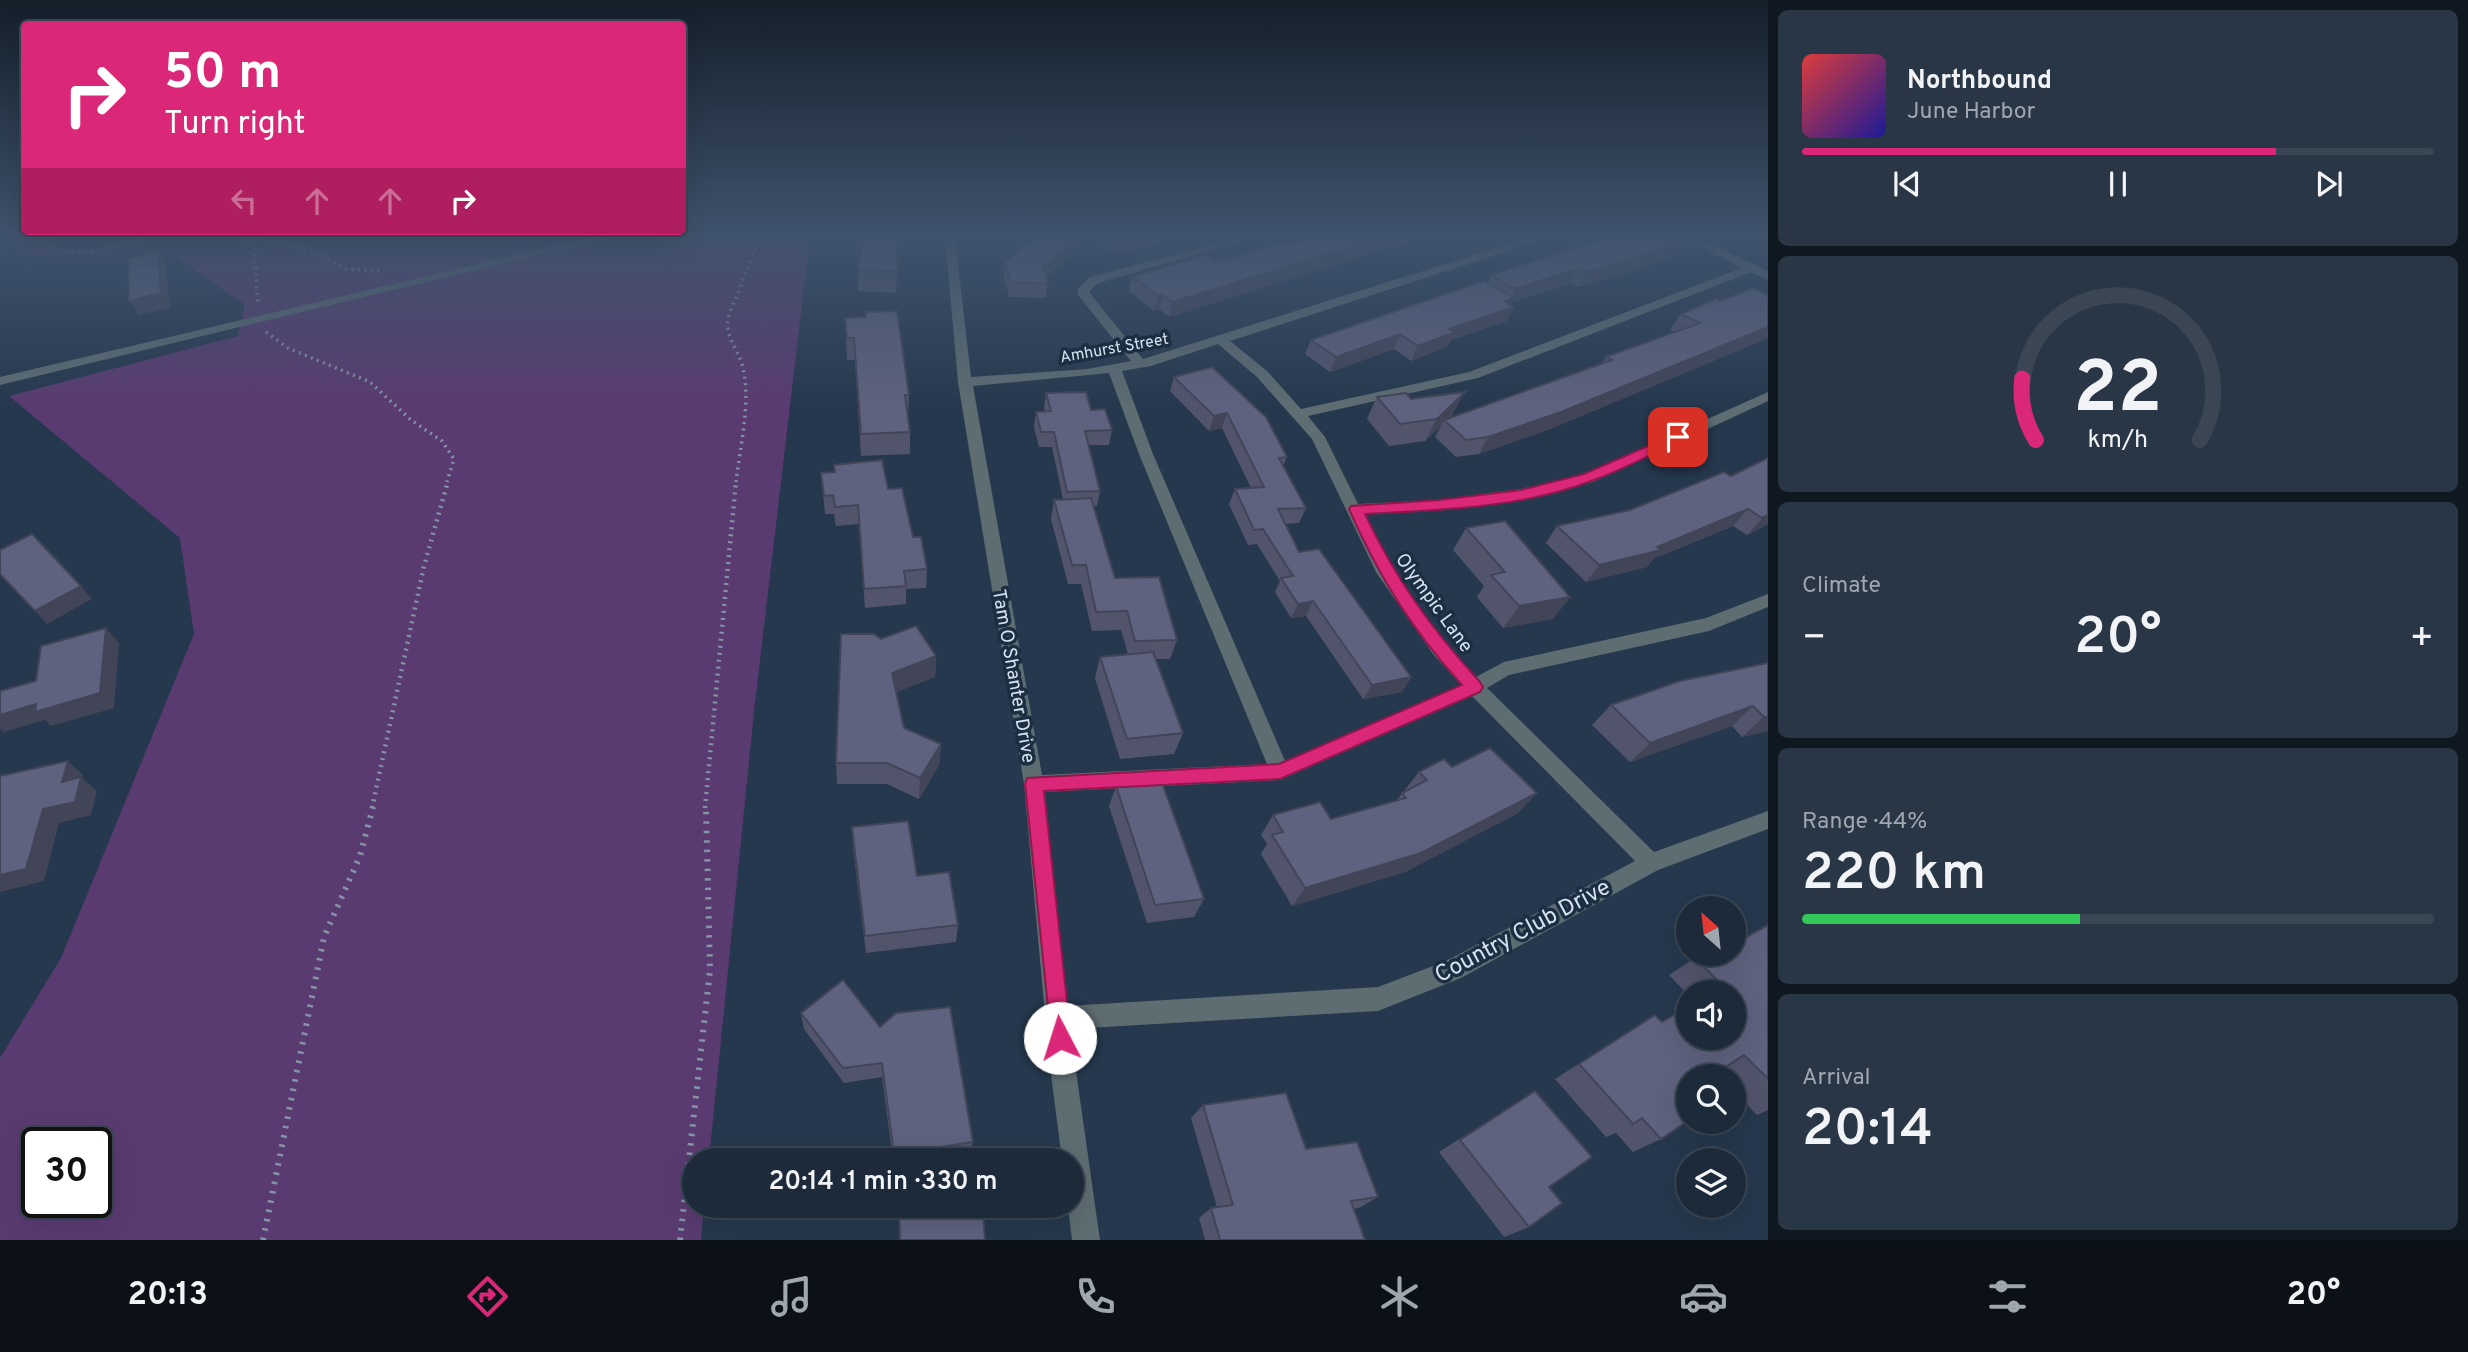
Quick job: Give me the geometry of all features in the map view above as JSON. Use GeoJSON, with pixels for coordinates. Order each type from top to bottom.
{"type":"FeatureCollection","features":[{"type":"Feature","properties":{"kind":"street"},"geometry":{"type":"LineString","coordinates":[[0,381],[365,294]]}},
{"type":"Feature","properties":{"kind":"street","name":"Tam O Shanter Drive"},"geometry":{"type":"LineString","coordinates":[[955,294],[965,382],[1034,784],[1061,1059],[1086,1240]]}},
{"type":"Feature","properties":{"kind":"street"},"geometry":{"type":"LineString","coordinates":[[1084,294],[1140,364]]}},
{"type":"Feature","properties":{"kind":"street","name":"Amhurst Street"},"geometry":{"type":"LineString","coordinates":[[965,382],[1140,364],[1222,341],[1367,294]]}},
{"type":"Feature","properties":{"kind":"street"},"geometry":{"type":"LineString","coordinates":[[1298,414],[1473,375],[1685,294]]}},
{"type":"Feature","properties":{"kind":"street","name":"Olympic Lane"},"geometry":{"type":"LineString","coordinates":[[1222,341],[1262,374],[1318,437],[1356,509],[1382,568],[1439,649],[1651,863]]}},
{"type":"Feature","properties":{"kind":"street"},"geometry":{"type":"LineString","coordinates":[[1114,368],[1151,466],[1280,772]]}},
{"type":"Feature","properties":{"kind":"street"},"geometry":{"type":"LineString","coordinates":[[1356,509],[1439,505],[1521,495],[1588,478],[1768,396]]}},
{"type":"Feature","properties":{"kind":"street"},"geometry":{"type":"LineString","coordinates":[[1034,784],[1280,772],[1474,687],[1504,669],[1709,624],[1768,600]]}},
{"type":"Feature","properties":{"kind":"street","name":"Country Club Drive"},"geometry":{"type":"LineString","coordinates":[[1059,1018],[1378,999],[1453,970],[1651,863],[1768,820]]}},
{"type":"Feature","properties":{"kind":"path"},"geometry":{"type":"LineString","coordinates":[[257,294],[258,319],[267,333],[283,347],[351,372],[385,392],[408,418],[451,449],[454,459],[424,566],[383,767],[360,856],[324,937],[263,1240]]}},
{"type":"Feature","properties":{"kind":"path"},"geometry":{"type":"LineString","coordinates":[[680,1240],[710,970],[704,827],[717,662],[744,407],[743,368],[726,331],[728,317],[737,294]]}},
{"type":"Feature","properties":{"kind":"shaded area"},"geometry":{"type":"Polygon","coordinates":[[[229,294],[803,294],[754,711],[710,1148],[682,1148],[682,1218],[703,1218],[701,1240],[0,1240],[0,1058],[61,958],[194,634],[180,538],[9,396],[238,336],[245,305],[229,294]]]}},
{"type":"Feature","properties":{"kind":"building"},"geometry":{"type":"Polygon","coordinates":[[[129,294],[158,294],[129,301],[129,294]]]}},
{"type":"Feature","properties":{"kind":"building"},"geometry":{"type":"Polygon","coordinates":[[[1155,294],[1198,294],[1172,302],[1163,295],[1155,294]]]}},
{"type":"Feature","properties":{"kind":"building"},"geometry":{"type":"Polygon","coordinates":[[[1446,294],[1507,294],[1514,298],[1505,301],[1514,307],[1449,329],[1455,332],[1418,346],[1400,334],[1336,357],[1311,340],[1446,294]]]}},
{"type":"Feature","properties":{"kind":"building"},"geometry":{"type":"Polygon","coordinates":[[[1739,294],[1768,295],[1768,327],[1561,412],[1488,437],[1466,440],[1444,420],[1612,360],[1606,357],[1700,323],[1681,314],[1716,299],[1720,301],[1739,294]]]}},
{"type":"Feature","properties":{"kind":"building"},"geometry":{"type":"Polygon","coordinates":[[[897,311],[909,395],[905,395],[910,432],[861,434],[854,338],[847,338],[845,318],[866,317],[866,312],[897,311]]]}},
{"type":"Feature","properties":{"kind":"building"},"geometry":{"type":"Polygon","coordinates":[[[1212,367],[1266,417],[1287,457],[1279,458],[1306,508],[1278,509],[1299,552],[1319,549],[1411,677],[1372,685],[1313,601],[1298,604],[1281,578],[1293,576],[1263,529],[1254,530],[1235,489],[1264,487],[1227,413],[1214,416],[1174,377],[1212,367]]]}},
{"type":"Feature","properties":{"kind":"building"},"geometry":{"type":"Polygon","coordinates":[[[1086,392],[1091,410],[1105,409],[1112,430],[1085,431],[1100,491],[1067,492],[1054,432],[1041,432],[1036,412],[1051,411],[1046,393],[1086,392]]]}},
{"type":"Feature","properties":{"kind":"building"},"geometry":{"type":"Polygon","coordinates":[[[1465,392],[1437,419],[1400,424],[1377,397],[1406,393],[1411,399],[1465,392]]]}},
{"type":"Feature","properties":{"kind":"building"},"geometry":{"type":"Polygon","coordinates":[[[1768,458],[1768,515],[1762,518],[1748,509],[1657,547],[1661,550],[1599,565],[1557,526],[1630,510],[1724,472],[1731,476],[1768,458]]]}},
{"type":"Feature","properties":{"kind":"building"},"geometry":{"type":"Polygon","coordinates":[[[882,460],[888,489],[902,488],[913,537],[921,537],[927,569],[904,571],[906,586],[864,589],[858,505],[835,507],[833,495],[824,496],[821,473],[835,472],[834,465],[882,460]]]}},
{"type":"Feature","properties":{"kind":"building"},"geometry":{"type":"Polygon","coordinates":[[[1091,498],[1115,578],[1159,577],[1177,640],[1135,641],[1127,611],[1096,612],[1086,565],[1072,565],[1054,500],[1091,498]]]}},
{"type":"Feature","properties":{"kind":"building"},"geometry":{"type":"Polygon","coordinates":[[[1505,521],[1570,597],[1519,606],[1491,575],[1505,572],[1466,528],[1505,521]]]}},
{"type":"Feature","properties":{"kind":"building"},"geometry":{"type":"Polygon","coordinates":[[[32,534],[81,586],[35,611],[0,574],[0,550],[32,534]]]}},
{"type":"Feature","properties":{"kind":"building"},"geometry":{"type":"Polygon","coordinates":[[[916,626],[936,656],[892,673],[904,728],[941,744],[920,778],[887,763],[836,763],[841,634],[874,634],[881,639],[916,626]]]}},
{"type":"Feature","properties":{"kind":"building"},"geometry":{"type":"Polygon","coordinates":[[[106,628],[100,693],[35,712],[36,704],[0,715],[0,691],[36,681],[41,646],[106,628]]]}},
{"type":"Feature","properties":{"kind":"building"},"geometry":{"type":"Polygon","coordinates":[[[1153,652],[1183,733],[1127,739],[1100,657],[1153,652]]]}},
{"type":"Feature","properties":{"kind":"building"},"geometry":{"type":"Polygon","coordinates":[[[1768,663],[1768,717],[1764,717],[1753,706],[1650,743],[1611,705],[1680,681],[1768,663]]]}},
{"type":"Feature","properties":{"kind":"building"},"geometry":{"type":"Polygon","coordinates":[[[1490,748],[1537,793],[1421,853],[1305,888],[1272,835],[1283,832],[1273,815],[1320,802],[1331,819],[1406,798],[1402,793],[1427,780],[1419,772],[1444,759],[1452,767],[1490,748]]]}},
{"type":"Feature","properties":{"kind":"building"},"geometry":{"type":"Polygon","coordinates":[[[68,761],[62,782],[81,777],[75,802],[43,809],[26,869],[0,875],[0,776],[68,761]]]}},
{"type":"Feature","properties":{"kind":"building"},"geometry":{"type":"Polygon","coordinates":[[[1161,780],[1204,899],[1155,905],[1116,786],[1161,780]]]}},
{"type":"Feature","properties":{"kind":"building"},"geometry":{"type":"Polygon","coordinates":[[[908,821],[917,876],[949,872],[958,925],[865,936],[852,827],[908,821]]]}},
{"type":"Feature","properties":{"kind":"building"},"geometry":{"type":"Polygon","coordinates":[[[1768,925],[1768,1079],[1744,1055],[1730,1064],[1676,1064],[1676,1129],[1661,1139],[1642,1118],[1633,1124],[1579,1064],[1655,1015],[1662,1022],[1676,1014],[1676,1050],[1746,1050],[1746,980],[1717,980],[1703,966],[1746,966],[1746,937],[1768,925]]]}},
{"type":"Feature","properties":{"kind":"building"},"geometry":{"type":"Polygon","coordinates":[[[843,980],[880,1027],[896,1013],[950,1007],[973,1142],[934,1148],[893,1148],[882,1063],[843,1068],[801,1013],[843,980]]]}},
{"type":"Feature","properties":{"kind":"building"},"geometry":{"type":"Polygon","coordinates":[[[1535,1091],[1592,1157],[1549,1187],[1562,1203],[1529,1227],[1460,1140],[1535,1091]]]}},
{"type":"Feature","properties":{"kind":"building"},"geometry":{"type":"Polygon","coordinates":[[[1286,1093],[1306,1149],[1357,1142],[1378,1197],[1351,1201],[1365,1240],[1220,1240],[1211,1208],[1233,1205],[1203,1105],[1286,1093]]]}},
{"type":"Feature","properties":{"kind":"building"},"geometry":{"type":"Polygon","coordinates":[[[899,1218],[983,1218],[985,1240],[900,1240],[899,1218]]]}},
{"type":"Feature","properties":{"kind":"route"},"geometry":{"type":"LineString","coordinates":[[1060,1038],[1034,784],[1280,772],[1474,687],[1439,649],[1382,568],[1356,509],[1439,505],[1521,495],[1588,478],[1678,437]]}}]}
